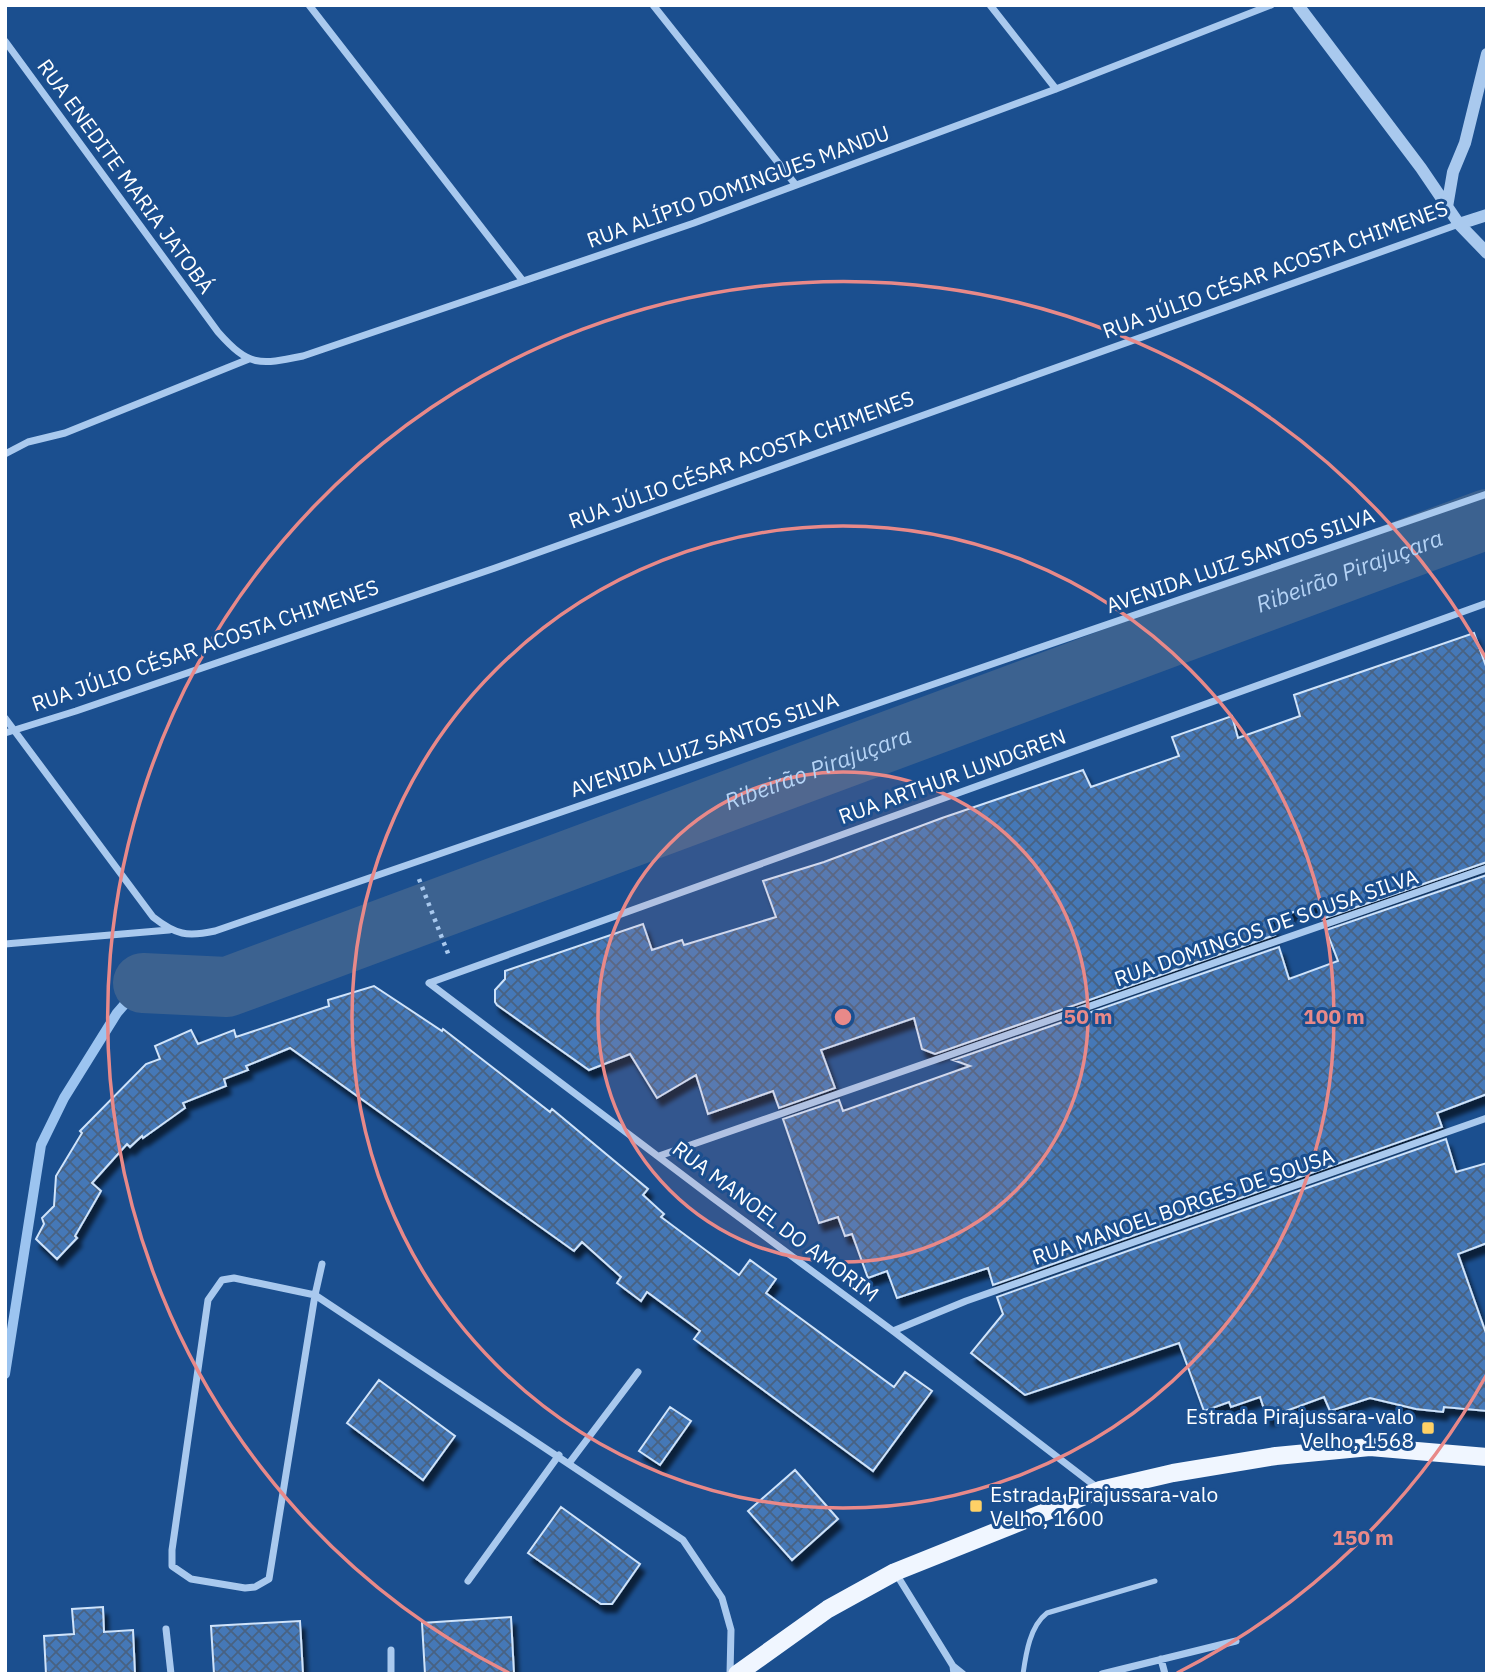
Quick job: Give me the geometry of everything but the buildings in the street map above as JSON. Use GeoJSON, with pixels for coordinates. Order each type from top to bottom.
{"type":"FeatureCollection","features":[{"type":"Feature","properties":{"kind":"main road"},"geometry":{"type":"LineString","coordinates":[[737,1674],[828,1609],[895,1572],[1100,1490],[1173,1473],[1276,1456],[1370,1447],[1487,1457]]}},
{"type":"Feature","properties":{"kind":"street"},"geometry":{"type":"LineString","coordinates":[[309,5],[523,281]]}},
{"type":"Feature","properties":{"kind":"street"},"geometry":{"type":"LineString","coordinates":[[653,5],[795,184]]}},
{"type":"Feature","properties":{"kind":"street"},"geometry":{"type":"LineString","coordinates":[[990,5],[1056,89]]}},
{"type":"Feature","properties":{"kind":"street","name":"RUA ALÍPIO DOMINGUES MANDU"},"geometry":{"type":"LineString","coordinates":[[249,359],[268,363],[303,356],[694,223],[1056,89],[1271,5]]}},
{"type":"Feature","properties":{"kind":"street"},"geometry":{"type":"LineString","coordinates":[[1298,5],[1422,168],[1459,224],[1487,253]]}},
{"type":"Feature","properties":{"kind":"street","name":"RUA ENEDITE MARIA JATOBÁ"},"geometry":{"type":"LineString","coordinates":[[5,41],[218,332],[233,349],[249,359]]}},
{"type":"Feature","properties":{"kind":"street"},"geometry":{"type":"LineString","coordinates":[[1447,207],[1453,172],[1465,143],[1487,54]]}},
{"type":"Feature","properties":{"kind":"street","name":"RUA JÚLIO CÉSAR ACOSTA CHIMENES"},"geometry":{"type":"LineString","coordinates":[[5,733],[495,568],[1487,215]]}},
{"type":"Feature","properties":{"kind":"street"},"geometry":{"type":"LineString","coordinates":[[5,454],[28,442],[65,433],[249,359]]}},
{"type":"Feature","properties":{"kind":"street","name":"AVENIDA LUIZ SANTOS SILVA"},"geometry":{"type":"LineString","coordinates":[[5,944],[169,930],[180,934],[215,931],[1487,494]]}},
{"type":"Feature","properties":{"kind":"street","name":"RUA ARTHUR LUNDGREN"},"geometry":{"type":"LineString","coordinates":[[429,982],[1487,603]]}},
{"type":"Feature","properties":{"kind":"street"},"geometry":{"type":"LineString","coordinates":[[5,718],[134,893],[153,917],[169,930]]}},
{"type":"Feature","properties":{"kind":"street","name":"RUA DOMINGOS DE SOUSA SILVA"},"geometry":{"type":"LineString","coordinates":[[659,1156],[1487,869]]}},
{"type":"Feature","properties":{"kind":"street","name":"RUA MANOEL DO AMORIM"},"geometry":{"type":"LineString","coordinates":[[429,982],[1100,1490]]}},
{"type":"Feature","properties":{"kind":"street","name":"RUA MANOEL BORGES DE SOUSA"},"geometry":{"type":"LineString","coordinates":[[893,1331],[966,1301],[1487,1118]]}},
{"type":"Feature","properties":{"kind":"street"},"geometry":{"type":"LineString","coordinates":[[323,1264],[315,1295],[269,1579],[255,1587],[245,1588],[191,1579],[172,1566],[172,1550],[208,1300],[222,1280],[234,1278],[315,1295],[570,1462],[683,1540],[722,1598],[731,1630],[730,1674]]}},
{"type":"Feature","properties":{"kind":"street"},"geometry":{"type":"LineString","coordinates":[[570,1462],[638,1372]]}},
{"type":"Feature","properties":{"kind":"street"},"geometry":{"type":"LineString","coordinates":[[468,1581],[559,1455]]}},
{"type":"Feature","properties":{"kind":"street"},"geometry":{"type":"LineString","coordinates":[[895,1572],[953,1670],[963,1674]]}},
{"type":"Feature","properties":{"kind":"street"},"geometry":{"type":"LineString","coordinates":[[166,1629],[171,1674]]}},
{"type":"Feature","properties":{"kind":"street"},"geometry":{"type":"LineString","coordinates":[[1102,1674],[1236,1641]]}},
{"type":"Feature","properties":{"kind":"street"},"geometry":{"type":"LineString","coordinates":[[391,1650],[391,1674]]}},
{"type":"Feature","properties":{"kind":"street"},"geometry":{"type":"LineString","coordinates":[[1161,1659],[1165,1674]]}},
{"type":"Feature","properties":{"kind":"lane"},"geometry":{"type":"LineString","coordinates":[[1023,1674],[1032,1634],[1038,1620],[1047,1613],[1155,1581]]}},
{"type":"Feature","properties":{"kind":"path"},"geometry":{"type":"LineString","coordinates":[[422,887],[444,945]]}},
{"type":"Feature","properties":{"kind":"waterway","name":"Ribeirão Pirajuçara"},"geometry":{"type":"LineString","coordinates":[[143,983],[227,987],[1487,519]]}},
{"type":"Feature","properties":{"kind":"waterway"},"geometry":{"type":"LineString","coordinates":[[5,1374],[41,1145],[64,1098],[117,1013],[143,983]]}},
{"type":"Feature","properties":{"kind":"place","name":"Estrada Pirajussara-valo Velho, 1568"},"geometry":{"type":"Point","coordinates":[1428,1428]}},
{"type":"Feature","properties":{"kind":"place","name":"Estrada Pirajussara-valo Velho, 1600"},"geometry":{"type":"Point","coordinates":[976,1506]}}]}
